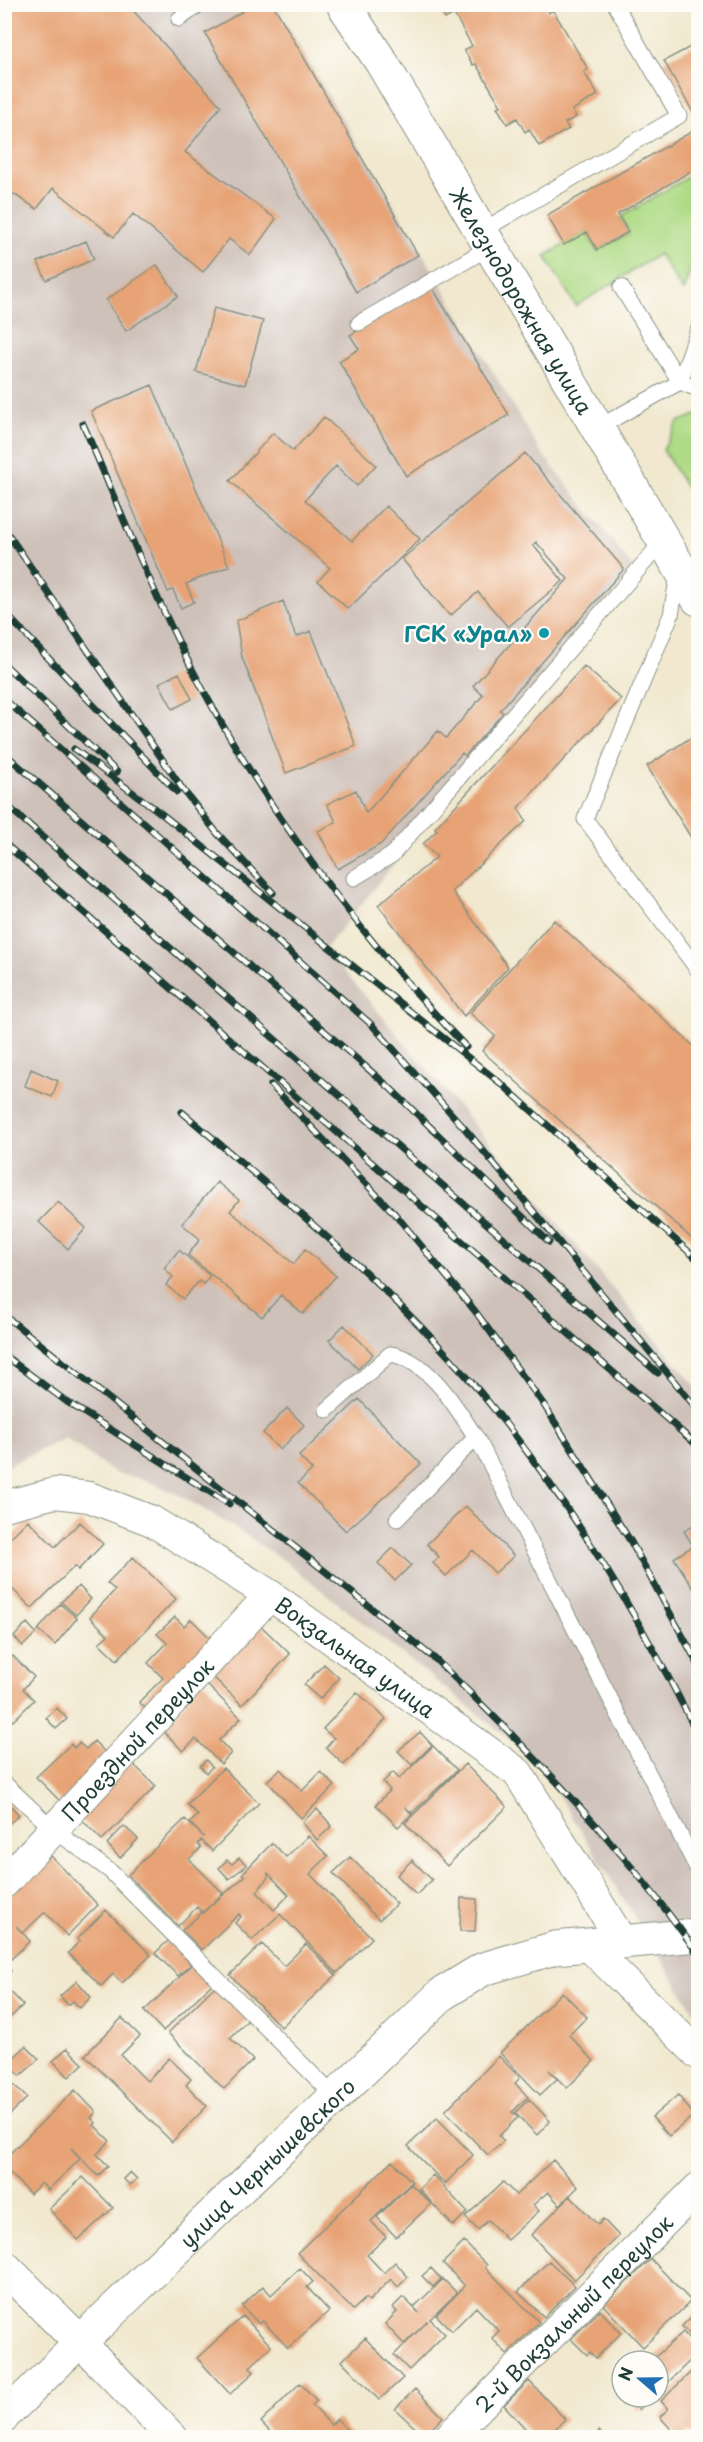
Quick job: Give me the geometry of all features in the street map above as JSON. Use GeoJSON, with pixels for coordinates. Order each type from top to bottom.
{"type":"FeatureCollection","features":[{"type":"Feature","properties":{"kind":"street","name":"Железнодорожная улица"},"geometry":{"type":"LineString","coordinates":[[343,4],[381,63],[699,599]]}},
{"type":"Feature","properties":{"kind":"street","name":"Вокзальная улица"},"geometry":{"type":"LineString","coordinates":[[4,1506],[55,1493],[89,1497],[152,1521],[270,1595],[518,1773],[623,1943]]}},
{"type":"Feature","properties":{"kind":"street","name":"Проездной переулок"},"geometry":{"type":"LineString","coordinates":[[4,1883],[270,1595]]}},
{"type":"Feature","properties":{"kind":"street","name":"улица Чернышевского"},"geometry":{"type":"LineString","coordinates":[[4,2417],[442,1994],[483,1969],[555,1948],[699,1935]]}},
{"type":"Feature","properties":{"kind":"street"},"geometry":{"type":"LineString","coordinates":[[589,1946],[699,2054]]}},
{"type":"Feature","properties":{"kind":"street","name":"2-й Вокзальный переулок"},"geometry":{"type":"LineString","coordinates":[[448,2438],[699,2188]]}},
{"type":"Feature","properties":{"kind":"street"},"geometry":{"type":"LineString","coordinates":[[4,2267],[173,2438]]}},
{"type":"Feature","properties":{"kind":"lane"},"geometry":{"type":"LineString","coordinates":[[179,19],[200,4]]}},
{"type":"Feature","properties":{"kind":"lane"},"geometry":{"type":"LineString","coordinates":[[359,323],[485,239],[679,116],[615,4]]}},
{"type":"Feature","properties":{"kind":"lane"},"geometry":{"type":"LineString","coordinates":[[621,287],[680,382],[699,389]]}},
{"type":"Feature","properties":{"kind":"lane"},"geometry":{"type":"LineString","coordinates":[[597,428],[680,382],[699,330]]}},
{"type":"Feature","properties":{"kind":"lane"},"geometry":{"type":"LineString","coordinates":[[354,878],[392,855],[671,554]]}},
{"type":"Feature","properties":{"kind":"lane"},"geometry":{"type":"LineString","coordinates":[[671,554],[671,615],[585,819],[699,970]]}},
{"type":"Feature","properties":{"kind":"lane"},"geometry":{"type":"LineString","coordinates":[[327,1410],[390,1354],[406,1356],[447,1392],[476,1437],[699,1870]]}},
{"type":"Feature","properties":{"kind":"lane"},"geometry":{"type":"LineString","coordinates":[[397,1519],[476,1437]]}},
{"type":"Feature","properties":{"kind":"lane"},"geometry":{"type":"LineString","coordinates":[[4,1783],[54,1830],[110,1871],[334,2096]]}},
{"type":"Feature","properties":{"kind":"shaded area"},"geometry":{"type":"Polygon","coordinates":[[[5,5],[275,5],[540,451],[634,568],[325,949],[698,1389],[698,2018],[537,1761],[286,1562],[181,1496],[141,1478],[116,1474],[65,1438],[5,1467],[5,5]]]}},
{"type":"Feature","properties":{"kind":"green space"},"geometry":{"type":"Polygon","coordinates":[[[698,171],[698,248],[683,291],[659,254],[576,306],[545,256],[586,232],[597,251],[629,233],[620,217],[698,171]]]}},
{"type":"Feature","properties":{"kind":"green space"},"geometry":{"type":"Polygon","coordinates":[[[698,414],[698,507],[663,450],[678,422],[698,414]]]}},
{"type":"Feature","properties":{"kind":"building"},"geometry":{"type":"Polygon","coordinates":[[[4,4],[127,4],[221,106],[185,152],[276,219],[250,255],[229,239],[203,272],[133,214],[114,237],[53,188],[37,209],[4,188],[4,4]]]}},
{"type":"Feature","properties":{"kind":"building"},"geometry":{"type":"Polygon","coordinates":[[[255,4],[273,4],[418,255],[356,292],[205,33],[255,4]]]}},
{"type":"Feature","properties":{"kind":"building"},"geometry":{"type":"Polygon","coordinates":[[[437,4],[544,4],[549,13],[553,10],[588,69],[584,72],[598,95],[572,110],[576,117],[565,123],[569,129],[539,146],[529,129],[525,132],[517,118],[507,124],[497,107],[501,106],[476,64],[473,65],[464,50],[472,46],[454,14],[445,19],[437,4]]]}},
{"type":"Feature","properties":{"kind":"building"},"geometry":{"type":"Polygon","coordinates":[[[692,46],[698,57],[698,121],[664,61],[692,46]]]}},
{"type":"Feature","properties":{"kind":"building"},"geometry":{"type":"Polygon","coordinates":[[[698,128],[698,167],[618,214],[628,232],[597,250],[587,232],[564,245],[547,215],[698,128]]]}},
{"type":"Feature","properties":{"kind":"building"},"geometry":{"type":"Polygon","coordinates":[[[86,241],[94,259],[46,280],[38,262],[86,241]]]}},
{"type":"Feature","properties":{"kind":"building"},"geometry":{"type":"Polygon","coordinates":[[[157,265],[178,296],[126,331],[106,300],[157,265]]]}},
{"type":"Feature","properties":{"kind":"building"},"geometry":{"type":"Polygon","coordinates":[[[432,287],[509,415],[406,476],[339,361],[359,349],[350,335],[432,287]]]}},
{"type":"Feature","properties":{"kind":"building"},"geometry":{"type":"Polygon","coordinates":[[[214,308],[263,321],[245,385],[196,372],[214,308]]]}},
{"type":"Feature","properties":{"kind":"building"},"geometry":{"type":"Polygon","coordinates":[[[152,385],[229,566],[186,584],[194,602],[181,608],[173,590],[168,592],[91,411],[152,385]]]}},
{"type":"Feature","properties":{"kind":"building"},"geometry":{"type":"Polygon","coordinates":[[[324,417],[376,465],[357,486],[336,466],[305,500],[352,541],[386,506],[420,539],[348,609],[318,581],[330,568],[230,481],[273,433],[293,451],[324,417]]]}},
{"type":"Feature","properties":{"kind":"building"},"geometry":{"type":"Polygon","coordinates":[[[525,453],[624,569],[500,710],[503,713],[465,756],[462,753],[381,844],[338,869],[318,831],[336,822],[327,804],[356,790],[366,813],[438,731],[446,738],[483,695],[473,686],[568,579],[536,542],[533,545],[563,581],[508,627],[478,592],[450,616],[402,559],[525,453]]]}},
{"type":"Feature","properties":{"kind":"building"},"geometry":{"type":"Polygon","coordinates":[[[283,601],[296,637],[311,631],[356,746],[286,773],[242,657],[236,621],[283,601]]]}},
{"type":"Feature","properties":{"kind":"building"},"geometry":{"type":"Polygon","coordinates":[[[584,666],[621,699],[518,808],[526,821],[452,891],[508,967],[464,1016],[378,905],[437,857],[423,844],[437,830],[435,828],[584,666]]]}},
{"type":"Feature","properties":{"kind":"building"},"geometry":{"type":"Polygon","coordinates":[[[179,673],[192,699],[173,709],[159,683],[179,673]]]}},
{"type":"Feature","properties":{"kind":"building"},"geometry":{"type":"Polygon","coordinates":[[[698,733],[698,849],[647,766],[698,733]]]}},
{"type":"Feature","properties":{"kind":"building"},"geometry":{"type":"Polygon","coordinates":[[[554,920],[698,1050],[698,1244],[482,1051],[495,1036],[470,1013],[554,920]]]}},
{"type":"Feature","properties":{"kind":"building"},"geometry":{"type":"Polygon","coordinates":[[[31,1069],[58,1081],[52,1097],[25,1086],[31,1069]]]}},
{"type":"Feature","properties":{"kind":"building"},"geometry":{"type":"Polygon","coordinates":[[[217,1182],[239,1200],[230,1211],[294,1264],[305,1249],[336,1276],[303,1314],[281,1295],[262,1317],[188,1255],[200,1239],[182,1224],[217,1182]]]}},
{"type":"Feature","properties":{"kind":"building"},"geometry":{"type":"Polygon","coordinates":[[[58,1202],[86,1228],[68,1249],[39,1222],[58,1202]]]}},
{"type":"Feature","properties":{"kind":"building"},"geometry":{"type":"Polygon","coordinates":[[[179,1250],[210,1276],[203,1284],[199,1281],[183,1299],[166,1285],[173,1277],[164,1268],[179,1250]]]}},
{"type":"Feature","properties":{"kind":"building"},"geometry":{"type":"Polygon","coordinates":[[[344,1325],[373,1354],[358,1369],[329,1340],[344,1325]]]}},
{"type":"Feature","properties":{"kind":"building"},"geometry":{"type":"Polygon","coordinates":[[[359,1399],[421,1464],[346,1531],[298,1483],[312,1470],[299,1456],[359,1399]]]}},
{"type":"Feature","properties":{"kind":"building"},"geometry":{"type":"Polygon","coordinates":[[[287,1408],[304,1425],[280,1450],[263,1433],[287,1408]]]}},
{"type":"Feature","properties":{"kind":"building"},"geometry":{"type":"Polygon","coordinates":[[[466,1506],[514,1556],[495,1573],[473,1550],[446,1576],[433,1563],[439,1557],[427,1544],[466,1506]]]}},
{"type":"Feature","properties":{"kind":"building"},"geometry":{"type":"Polygon","coordinates":[[[28,1520],[55,1547],[80,1522],[103,1544],[78,1570],[75,1566],[32,1608],[4,1581],[4,1544],[28,1520]]]}},
{"type":"Feature","properties":{"kind":"building"},"geometry":{"type":"Polygon","coordinates":[[[698,1522],[698,1584],[693,1588],[674,1558],[693,1546],[684,1531],[698,1522]]]}},
{"type":"Feature","properties":{"kind":"building"},"geometry":{"type":"Polygon","coordinates":[[[393,1548],[411,1565],[395,1581],[378,1563],[393,1548]]]}},
{"type":"Feature","properties":{"kind":"building"},"geometry":{"type":"Polygon","coordinates":[[[133,1557],[176,1599],[117,1660],[99,1643],[108,1635],[90,1617],[115,1590],[107,1583],[133,1557]]]}},
{"type":"Feature","properties":{"kind":"building"},"geometry":{"type":"Polygon","coordinates":[[[79,1586],[91,1599],[76,1615],[61,1602],[79,1586]]]}},
{"type":"Feature","properties":{"kind":"building"},"geometry":{"type":"Polygon","coordinates":[[[60,1604],[77,1618],[55,1645],[38,1630],[60,1604]]]}},
{"type":"Feature","properties":{"kind":"building"},"geometry":{"type":"Polygon","coordinates":[[[175,1617],[184,1626],[191,1619],[219,1647],[152,1715],[139,1702],[163,1678],[148,1663],[167,1643],[157,1634],[175,1617]]]}},
{"type":"Feature","properties":{"kind":"building"},"geometry":{"type":"Polygon","coordinates":[[[27,1623],[36,1633],[23,1646],[14,1637],[27,1623]]]}},
{"type":"Feature","properties":{"kind":"building"},"geometry":{"type":"Polygon","coordinates":[[[258,1623],[290,1654],[242,1705],[210,1674],[258,1623]]]}},
{"type":"Feature","properties":{"kind":"building"},"geometry":{"type":"Polygon","coordinates":[[[13,1656],[34,1677],[23,1689],[34,1700],[13,1721],[4,1713],[4,1664],[13,1656]]]}},
{"type":"Feature","properties":{"kind":"building"},"geometry":{"type":"Polygon","coordinates":[[[324,1664],[339,1678],[320,1699],[304,1685],[324,1664]]]}},
{"type":"Feature","properties":{"kind":"building"},"geometry":{"type":"Polygon","coordinates":[[[202,1680],[241,1718],[219,1740],[231,1753],[221,1764],[196,1739],[183,1751],[163,1731],[202,1680]]]}},
{"type":"Feature","properties":{"kind":"building"},"geometry":{"type":"Polygon","coordinates":[[[357,1692],[386,1719],[344,1765],[326,1748],[334,1738],[323,1729],[357,1692]]]}},
{"type":"Feature","properties":{"kind":"building"},"geometry":{"type":"Polygon","coordinates":[[[57,1708],[67,1719],[56,1729],[46,1718],[57,1708]]]}},
{"type":"Feature","properties":{"kind":"building"},"geometry":{"type":"Polygon","coordinates":[[[420,1732],[432,1745],[412,1765],[398,1751],[420,1732]]]}},
{"type":"Feature","properties":{"kind":"building"},"geometry":{"type":"Polygon","coordinates":[[[94,1741],[109,1756],[62,1803],[36,1777],[71,1744],[74,1748],[79,1743],[86,1749],[94,1741]]]}},
{"type":"Feature","properties":{"kind":"building"},"geometry":{"type":"Polygon","coordinates":[[[433,1746],[457,1770],[412,1813],[405,1807],[412,1814],[398,1827],[376,1805],[390,1790],[383,1782],[393,1772],[399,1779],[433,1746]]]}},
{"type":"Feature","properties":{"kind":"building"},"geometry":{"type":"Polygon","coordinates":[[[206,1760],[212,1767],[206,1773],[200,1766],[206,1760]]]}},
{"type":"Feature","properties":{"kind":"building"},"geometry":{"type":"Polygon","coordinates":[[[131,1762],[156,1786],[102,1840],[78,1816],[131,1762]]]}},
{"type":"Feature","properties":{"kind":"building"},"geometry":{"type":"Polygon","coordinates":[[[465,1764],[507,1807],[447,1866],[405,1823],[465,1764]]]}},
{"type":"Feature","properties":{"kind":"building"},"geometry":{"type":"Polygon","coordinates":[[[223,1768],[259,1803],[212,1851],[201,1840],[198,1844],[201,1848],[189,1859],[223,1893],[203,1913],[197,1907],[178,1926],[128,1875],[185,1819],[204,1837],[190,1823],[198,1815],[187,1804],[223,1768]]]}},
{"type":"Feature","properties":{"kind":"building"},"geometry":{"type":"Polygon","coordinates":[[[280,1769],[302,1791],[321,1772],[335,1786],[301,1818],[267,1781],[280,1769]]]}},
{"type":"Feature","properties":{"kind":"building"},"geometry":{"type":"Polygon","coordinates":[[[4,1798],[19,1815],[4,1828],[4,1798]]]}},
{"type":"Feature","properties":{"kind":"building"},"geometry":{"type":"Polygon","coordinates":[[[317,1809],[332,1826],[317,1840],[302,1822],[317,1809]]]}},
{"type":"Feature","properties":{"kind":"building"},"geometry":{"type":"Polygon","coordinates":[[[124,1826],[138,1839],[120,1858],[107,1844],[124,1826]]]}},
{"type":"Feature","properties":{"kind":"building"},"geometry":{"type":"Polygon","coordinates":[[[308,1836],[328,1856],[310,1874],[372,1938],[337,1973],[280,1914],[252,1940],[235,1923],[241,1917],[239,1914],[202,1950],[182,1930],[245,1876],[242,1874],[272,1843],[286,1857],[308,1836]],[[268,1873],[268,1877],[257,1892],[274,1910],[289,1895],[268,1873]]]}},
{"type":"Feature","properties":{"kind":"building"},"geometry":{"type":"Polygon","coordinates":[[[51,1856],[98,1905],[67,1936],[45,1912],[23,1933],[16,1926],[30,1941],[5,1965],[11,1971],[4,1978],[4,1935],[7,1935],[4,1932],[4,1893],[51,1856]]]}},
{"type":"Feature","properties":{"kind":"building"},"geometry":{"type":"Polygon","coordinates":[[[350,1857],[397,1904],[379,1920],[333,1873],[350,1857]]]}},
{"type":"Feature","properties":{"kind":"building"},"geometry":{"type":"Polygon","coordinates":[[[239,1858],[247,1865],[229,1879],[219,1868],[227,1860],[232,1864],[239,1858]]]}},
{"type":"Feature","properties":{"kind":"building"},"geometry":{"type":"Polygon","coordinates":[[[412,1860],[432,1880],[416,1895],[397,1875],[412,1860]]]}},
{"type":"Feature","properties":{"kind":"building"},"geometry":{"type":"Polygon","coordinates":[[[461,1898],[477,1899],[475,1931],[460,1931],[461,1898]]]}},
{"type":"Feature","properties":{"kind":"building"},"geometry":{"type":"Polygon","coordinates":[[[106,1910],[151,1955],[122,1983],[113,1974],[101,1986],[68,1953],[80,1941],[77,1939],[106,1910]]]}},
{"type":"Feature","properties":{"kind":"building"},"geometry":{"type":"Polygon","coordinates":[[[169,1940],[191,1964],[178,1976],[155,1953],[169,1940]]]}},
{"type":"Feature","properties":{"kind":"building"},"geometry":{"type":"Polygon","coordinates":[[[262,1944],[284,1966],[306,1944],[336,1975],[281,2027],[230,1975],[262,1944]]]}},
{"type":"Feature","properties":{"kind":"building"},"geometry":{"type":"Polygon","coordinates":[[[195,1962],[214,1982],[163,2031],[144,2011],[195,1962]]]}},
{"type":"Feature","properties":{"kind":"building"},"geometry":{"type":"Polygon","coordinates":[[[77,1981],[91,1997],[80,2008],[73,2001],[68,2005],[60,1996],[77,1981]]]}},
{"type":"Feature","properties":{"kind":"building"},"geometry":{"type":"Polygon","coordinates":[[[4,1985],[23,2005],[11,2017],[4,2011],[4,1985]]]}},
{"type":"Feature","properties":{"kind":"building"},"geometry":{"type":"Polygon","coordinates":[[[215,1986],[248,2020],[230,2038],[253,2060],[224,2089],[168,2033],[215,1986]]]}},
{"type":"Feature","properties":{"kind":"building"},"geometry":{"type":"Polygon","coordinates":[[[562,1992],[587,2017],[569,2035],[594,2061],[567,2088],[549,2070],[557,2079],[540,2095],[500,2053],[562,1992]]]}},
{"type":"Feature","properties":{"kind":"building"},"geometry":{"type":"Polygon","coordinates":[[[122,2018],[140,2036],[121,2055],[147,2081],[169,2058],[191,2079],[186,2085],[207,2106],[172,2142],[85,2055],[122,2018]]]}},
{"type":"Feature","properties":{"kind":"building"},"geometry":{"type":"Polygon","coordinates":[[[26,2046],[39,2059],[20,2076],[8,2063],[26,2046]]]}},
{"type":"Feature","properties":{"kind":"building"},"geometry":{"type":"Polygon","coordinates":[[[67,2048],[83,2064],[69,2077],[53,2061],[67,2048]]]}},
{"type":"Feature","properties":{"kind":"building"},"geometry":{"type":"Polygon","coordinates":[[[499,2056],[520,2078],[515,2083],[528,2097],[512,2112],[518,2117],[499,2136],[504,2141],[488,2155],[445,2111],[499,2056]]]}},
{"type":"Feature","properties":{"kind":"building"},"geometry":{"type":"Polygon","coordinates":[[[4,2075],[27,2098],[4,2120],[4,2075]]]}},
{"type":"Feature","properties":{"kind":"building"},"geometry":{"type":"Polygon","coordinates":[[[75,2090],[96,2112],[91,2118],[96,2123],[94,2125],[110,2141],[97,2154],[108,2166],[98,2176],[71,2148],[80,2159],[48,2190],[41,2183],[30,2194],[4,2167],[4,2159],[75,2090]]]}},
{"type":"Feature","properties":{"kind":"building"},"geometry":{"type":"Polygon","coordinates":[[[678,2095],[694,2115],[669,2136],[652,2117],[678,2095]]]}},
{"type":"Feature","properties":{"kind":"building"},"geometry":{"type":"Polygon","coordinates":[[[529,2099],[550,2121],[537,2135],[515,2113],[529,2099]]]}},
{"type":"Feature","properties":{"kind":"building"},"geometry":{"type":"Polygon","coordinates":[[[437,2118],[473,2155],[445,2184],[408,2146],[437,2118]]]}},
{"type":"Feature","properties":{"kind":"building"},"geometry":{"type":"Polygon","coordinates":[[[553,2160],[578,2187],[560,2205],[548,2192],[533,2205],[539,2211],[507,2240],[488,2220],[478,2230],[465,2217],[503,2182],[516,2195],[553,2160]]]}},
{"type":"Feature","properties":{"kind":"building"},"geometry":{"type":"Polygon","coordinates":[[[392,2161],[412,2182],[371,2221],[386,2237],[367,2255],[384,2273],[395,2262],[408,2277],[398,2287],[391,2279],[369,2301],[366,2298],[353,2310],[297,2253],[392,2161]]]}},
{"type":"Feature","properties":{"kind":"building"},"geometry":{"type":"Polygon","coordinates":[[[130,2172],[137,2179],[130,2185],[123,2179],[130,2172]]]}},
{"type":"Feature","properties":{"kind":"building"},"geometry":{"type":"Polygon","coordinates":[[[433,2175],[467,2212],[453,2226],[419,2189],[433,2175]]]}},
{"type":"Feature","properties":{"kind":"building"},"geometry":{"type":"Polygon","coordinates":[[[83,2177],[113,2208],[78,2240],[49,2209],[83,2177]]]}},
{"type":"Feature","properties":{"kind":"building"},"geometry":{"type":"Polygon","coordinates":[[[411,2184],[431,2204],[396,2237],[377,2217],[411,2184]]]}},
{"type":"Feature","properties":{"kind":"building"},"geometry":{"type":"Polygon","coordinates":[[[570,2196],[598,2225],[603,2219],[619,2236],[574,2280],[531,2235],[570,2196]]]}},
{"type":"Feature","properties":{"kind":"building"},"geometry":{"type":"Polygon","coordinates":[[[464,2242],[539,2322],[507,2354],[492,2338],[499,2331],[476,2307],[452,2331],[436,2315],[465,2286],[443,2263],[464,2242]]]}},
{"type":"Feature","properties":{"kind":"building"},"geometry":{"type":"Polygon","coordinates":[[[651,2259],[691,2301],[643,2347],[603,2305],[651,2259]]]}},
{"type":"Feature","properties":{"kind":"building"},"geometry":{"type":"Polygon","coordinates":[[[549,2261],[575,2286],[544,2317],[518,2292],[549,2261]]]}},
{"type":"Feature","properties":{"kind":"building"},"geometry":{"type":"Polygon","coordinates":[[[300,2268],[313,2282],[307,2287],[329,2311],[288,2348],[263,2321],[259,2324],[242,2306],[263,2286],[271,2295],[300,2268]]]}},
{"type":"Feature","properties":{"kind":"building"},"geometry":{"type":"Polygon","coordinates":[[[431,2268],[441,2279],[433,2287],[422,2276],[431,2268]]]}},
{"type":"Feature","properties":{"kind":"building"},"geometry":{"type":"Polygon","coordinates":[[[443,2279],[457,2293],[430,2319],[445,2334],[409,2370],[394,2355],[428,2321],[404,2344],[385,2324],[397,2312],[393,2307],[403,2297],[419,2313],[414,2307],[443,2279]]]}},
{"type":"Feature","properties":{"kind":"building"},"geometry":{"type":"Polygon","coordinates":[[[600,2310],[621,2333],[596,2358],[590,2352],[587,2355],[571,2339],[600,2310]]]}},
{"type":"Feature","properties":{"kind":"building"},"geometry":{"type":"Polygon","coordinates":[[[698,2310],[698,2343],[682,2326],[698,2310]]]}},
{"type":"Feature","properties":{"kind":"building"},"geometry":{"type":"Polygon","coordinates":[[[243,2316],[271,2346],[250,2367],[254,2372],[230,2394],[197,2358],[243,2316]]]}},
{"type":"Feature","properties":{"kind":"building"},"geometry":{"type":"Polygon","coordinates":[[[683,2332],[698,2348],[698,2353],[670,2380],[670,2349],[664,2349],[683,2332]]]}},
{"type":"Feature","properties":{"kind":"building"},"geometry":{"type":"Polygon","coordinates":[[[365,2338],[403,2378],[379,2400],[342,2361],[365,2338]]]}},
{"type":"Feature","properties":{"kind":"building"},"geometry":{"type":"Polygon","coordinates":[[[698,2365],[698,2429],[692,2435],[689,2432],[684,2438],[679,2438],[660,2417],[670,2409],[670,2392],[698,2365]]]}},
{"type":"Feature","properties":{"kind":"building"},"geometry":{"type":"Polygon","coordinates":[[[529,2381],[565,2419],[546,2438],[534,2438],[504,2405],[529,2381]]]}},
{"type":"Feature","properties":{"kind":"building"},"geometry":{"type":"Polygon","coordinates":[[[300,2383],[317,2401],[312,2405],[331,2425],[337,2419],[355,2438],[281,2438],[286,2431],[276,2438],[261,2422],[300,2383]]]}},
{"type":"Feature","properties":{"kind":"building"},"geometry":{"type":"Polygon","coordinates":[[[415,2389],[443,2417],[424,2436],[395,2409],[415,2389]]]}},
{"type":"Feature","properties":{"kind":"building"},"geometry":{"type":"Polygon","coordinates":[[[599,2431],[605,2438],[593,2438],[599,2431]]]}},
{"type":"Feature","properties":{"kind":"railway"},"geometry":{"type":"LineString","coordinates":[[83,424],[175,636],[248,768],[280,818],[350,913],[387,959],[466,1047]]}},
{"type":"Feature","properties":{"kind":"railway"},"geometry":{"type":"LineString","coordinates":[[4,528],[184,791],[217,833],[273,893]]}},
{"type":"Feature","properties":{"kind":"railway"},"geometry":{"type":"LineString","coordinates":[[4,612],[177,792]]}},
{"type":"Feature","properties":{"kind":"railway"},"geometry":{"type":"LineString","coordinates":[[4,664],[117,772]]}},
{"type":"Feature","properties":{"kind":"railway"},"geometry":{"type":"LineString","coordinates":[[4,699],[372,1025],[466,1130],[698,1410]]}},
{"type":"Feature","properties":{"kind":"railway"},"geometry":{"type":"LineString","coordinates":[[74,749],[158,811],[504,1086],[698,1260]]}},
{"type":"Feature","properties":{"kind":"railway"},"geometry":{"type":"LineString","coordinates":[[4,753],[389,1087],[549,1242]]}},
{"type":"Feature","properties":{"kind":"railway"},"geometry":{"type":"LineString","coordinates":[[4,803],[658,1373]]}},
{"type":"Feature","properties":{"kind":"railway"},"geometry":{"type":"LineString","coordinates":[[4,843],[698,1446]]}},
{"type":"Feature","properties":{"kind":"railway"},"geometry":{"type":"LineString","coordinates":[[271,1085],[395,1214],[475,1311],[544,1405],[631,1542],[698,1664]]}},
{"type":"Feature","properties":{"kind":"railway"},"geometry":{"type":"LineString","coordinates":[[182,1112],[345,1253],[384,1290],[459,1368],[494,1409],[552,1486],[605,1566],[698,1735]]}},
{"type":"Feature","properties":{"kind":"railway"},"geometry":{"type":"LineString","coordinates":[[4,1315],[435,1659],[506,1728],[574,1800],[639,1876],[698,1954]]}},
{"type":"Feature","properties":{"kind":"railway"},"geometry":{"type":"LineString","coordinates":[[4,1355],[67,1402],[229,1504]]}},
{"type":"Feature","properties":{"kind":"place","name":"ГСК «Урал»"},"geometry":{"type":"Point","coordinates":[544,633]}}]}
